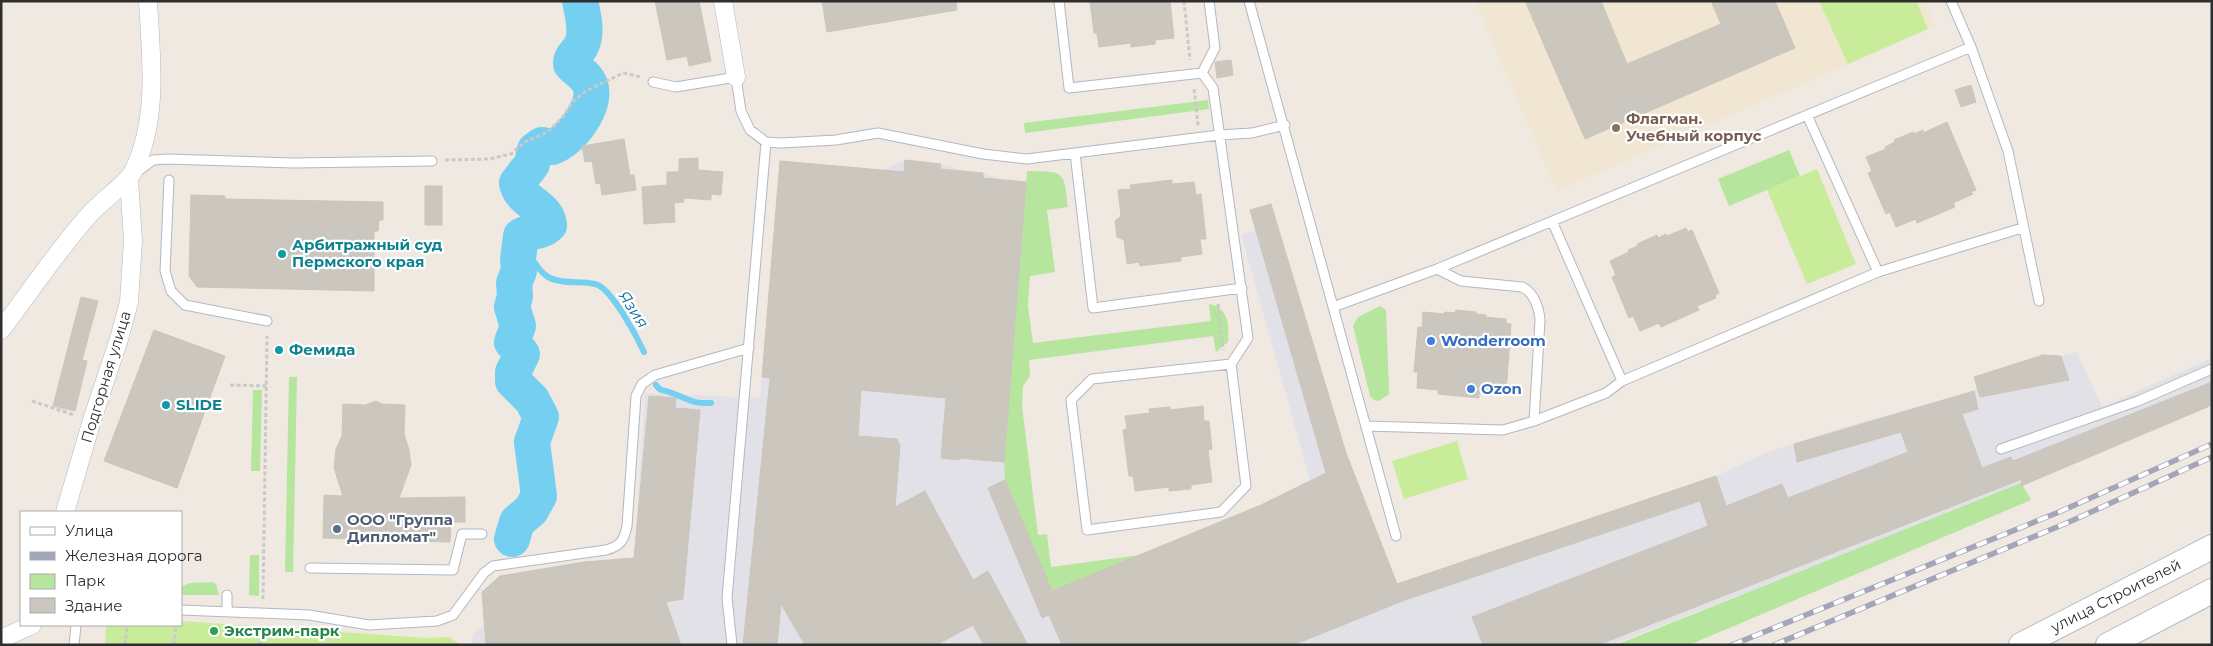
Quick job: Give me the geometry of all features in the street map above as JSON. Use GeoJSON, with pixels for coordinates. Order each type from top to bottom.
{"type":"FeatureCollection","features":[{"type":"Feature","properties":{"kind":"main road","name":"улица Строителей"},"geometry":{"type":"LineString","coordinates":[[2021,645],[2212,547]]}},
{"type":"Feature","properties":{"kind":"main road"},"geometry":{"type":"LineString","coordinates":[[2108,645],[2212,591]]}},
{"type":"Feature","properties":{"kind":"street","name":"Подгорная улица"},"geometry":{"type":"LineString","coordinates":[[1,330],[88,216],[113,191],[128,180],[134,170],[148,129],[153,92],[148,1]]}},
{"type":"Feature","properties":{"kind":"street"},"geometry":{"type":"LineString","coordinates":[[723,1],[736,78]]}},
{"type":"Feature","properties":{"kind":"street","name":"Подгорная улица"},"geometry":{"type":"LineString","coordinates":[[65,511],[129,302],[133,241],[128,180]]}},
{"type":"Feature","properties":{"kind":"street"},"geometry":{"type":"LineString","coordinates":[[1,639],[30,626]]}},
{"type":"Feature","properties":{"kind":"lane"},"geometry":{"type":"LineString","coordinates":[[1059,1],[1069,88],[1202,73]]}},
{"type":"Feature","properties":{"kind":"lane"},"geometry":{"type":"LineString","coordinates":[[1202,73],[1215,48],[1209,1]]}},
{"type":"Feature","properties":{"kind":"lane"},"geometry":{"type":"LineString","coordinates":[[1250,1],[1396,536]]}},
{"type":"Feature","properties":{"kind":"lane"},"geometry":{"type":"LineString","coordinates":[[1951,1],[1971,47],[2008,151],[2022,228],[2039,301]]}},
{"type":"Feature","properties":{"kind":"lane"},"geometry":{"type":"LineString","coordinates":[[1333,307],[1437,269],[1971,47]]}},
{"type":"Feature","properties":{"kind":"lane"},"geometry":{"type":"LineString","coordinates":[[1202,73],[1213,88],[1248,338],[1227,364],[1092,379],[1071,400],[1087,530],[1222,512],[1246,486],[1227,364]]}},
{"type":"Feature","properties":{"kind":"lane"},"geometry":{"type":"LineString","coordinates":[[653,82],[676,87],[736,78],[744,119],[750,130],[766,142],[816,142],[878,133],[983,154],[1027,160],[1219,135],[1252,133],[1285,125]]}},
{"type":"Feature","properties":{"kind":"lane"},"geometry":{"type":"LineString","coordinates":[[1808,115],[1878,272]]}},
{"type":"Feature","properties":{"kind":"lane"},"geometry":{"type":"LineString","coordinates":[[732,645],[728,598],[766,142]]}},
{"type":"Feature","properties":{"kind":"lane"},"geometry":{"type":"LineString","coordinates":[[1074,154],[1093,308],[1242,288]]}},
{"type":"Feature","properties":{"kind":"lane"},"geometry":{"type":"LineString","coordinates":[[128,180],[144,166],[161,159],[294,163],[432,161]]}},
{"type":"Feature","properties":{"kind":"lane"},"geometry":{"type":"LineString","coordinates":[[169,180],[166,271],[171,291],[185,305],[267,322]]}},
{"type":"Feature","properties":{"kind":"lane"},"geometry":{"type":"LineString","coordinates":[[1552,221],[1622,381]]}},
{"type":"Feature","properties":{"kind":"lane"},"geometry":{"type":"LineString","coordinates":[[1366,426],[1503,430],[1534,421],[1606,393],[1622,381],[1878,272],[2022,228]]}},
{"type":"Feature","properties":{"kind":"lane"},"geometry":{"type":"LineString","coordinates":[[1437,269],[1456,280],[1522,287],[1530,292],[1537,307],[1540,320],[1534,421]]}},
{"type":"Feature","properties":{"kind":"lane"},"geometry":{"type":"LineString","coordinates":[[182,610],[309,615],[369,625],[437,621],[453,615],[484,573],[493,566],[606,550],[617,546],[623,542],[627,526],[636,396],[642,384],[663,372],[749,348]]}},
{"type":"Feature","properties":{"kind":"lane"},"geometry":{"type":"LineString","coordinates":[[2001,449],[2138,401],[2212,369]]}},
{"type":"Feature","properties":{"kind":"lane"},"geometry":{"type":"LineString","coordinates":[[310,568],[453,570],[462,534],[482,534]]}},
{"type":"Feature","properties":{"kind":"lane"},"geometry":{"type":"LineString","coordinates":[[227,595],[227,612]]}},
{"type":"Feature","properties":{"kind":"lane"},"geometry":{"type":"LineString","coordinates":[[74,645],[76,626]]}},
{"type":"Feature","properties":{"kind":"path"},"geometry":{"type":"LineString","coordinates":[[457,160],[489,159],[511,154],[525,142],[548,132],[564,116],[573,101],[586,91],[623,73],[653,82]]}},
{"type":"Feature","properties":{"kind":"path"},"geometry":{"type":"LineString","coordinates":[[1215,291],[1227,364]]}},
{"type":"Feature","properties":{"kind":"path"},"geometry":{"type":"LineString","coordinates":[[260,645],[267,322]]}},
{"type":"Feature","properties":{"kind":"path"},"geometry":{"type":"LineString","coordinates":[[230,385],[266,386]]}},
{"type":"Feature","properties":{"kind":"path"},"geometry":{"type":"LineString","coordinates":[[32,402],[92,420]]}},
{"type":"Feature","properties":{"kind":"path"},"geometry":{"type":"LineString","coordinates":[[125,645],[127,626]]}},
{"type":"Feature","properties":{"kind":"path"},"geometry":{"type":"LineString","coordinates":[[174,645],[176,626]]}},
{"type":"Feature","properties":{"kind":"shaded area","name":"Флагман. Учебный корпус"},"geometry":{"type":"Polygon","coordinates":[[[1475,1],[1925,1],[1935,26],[1557,191],[1475,1]]]}},
{"type":"Feature","properties":{"kind":"shaded area"},"geometry":{"type":"Polygon","coordinates":[[[905,160],[941,164],[965,171],[983,173],[1003,180],[1026,182],[1004,462],[1052,591],[1261,505],[1310,480],[1241,234],[1277,225],[1346,453],[1397,584],[1716,476],[1766,453],[1841,428],[1974,391],[1977,387],[1974,377],[2077,352],[2102,407],[2212,358],[2212,405],[2021,486],[1611,645],[471,645],[474,633],[485,624],[482,592],[500,576],[584,562],[634,558],[645,393],[760,398],[780,161],[882,170],[905,160]]]}},
{"type":"Feature","properties":{"kind":"green space"},"geometry":{"type":"Polygon","coordinates":[[[1819,1],[1916,1],[1928,29],[1848,64],[1819,1]]]}},
{"type":"Feature","properties":{"kind":"green space"},"geometry":{"type":"Polygon","coordinates":[[[1208,100],[1209,109],[1025,133],[1024,123],[1208,100]]]}},
{"type":"Feature","properties":{"kind":"green space"},"geometry":{"type":"Polygon","coordinates":[[[1789,150],[1800,176],[1729,206],[1718,179],[1789,150]]]}},
{"type":"Feature","properties":{"kind":"green space"},"geometry":{"type":"Polygon","coordinates":[[[1817,169],[1856,264],[1807,284],[1767,190],[1817,169]]]}},
{"type":"Feature","properties":{"kind":"green space"},"geometry":{"type":"Polygon","coordinates":[[[1027,171],[1048,172],[1060,175],[1065,185],[1068,207],[1047,210],[1055,272],[1030,276],[1028,306],[1033,343],[1211,321],[1209,304],[1221,309],[1228,324],[1228,342],[1216,352],[1213,336],[1029,360],[1030,376],[1023,386],[1022,406],[1038,535],[1047,534],[1051,567],[1140,555],[1052,591],[1005,480],[1004,462],[1027,171]]]}},
{"type":"Feature","properties":{"kind":"green space"},"geometry":{"type":"Polygon","coordinates":[[[1380,306],[1386,310],[1389,394],[1379,401],[1374,400],[1370,396],[1353,326],[1358,317],[1380,306]]]}},
{"type":"Feature","properties":{"kind":"green space"},"geometry":{"type":"Polygon","coordinates":[[[289,377],[297,377],[293,572],[285,572],[289,377]]]}},
{"type":"Feature","properties":{"kind":"green space"},"geometry":{"type":"Polygon","coordinates":[[[253,390],[262,390],[260,471],[251,471],[253,390]]]}},
{"type":"Feature","properties":{"kind":"green space"},"geometry":{"type":"Polygon","coordinates":[[[1457,441],[1468,479],[1404,499],[1392,461],[1457,441]]]}},
{"type":"Feature","properties":{"kind":"green space"},"geometry":{"type":"Polygon","coordinates":[[[2021,483],[2031,500],[1689,645],[1616,645],[2021,483]]]}},
{"type":"Feature","properties":{"kind":"green space"},"geometry":{"type":"Polygon","coordinates":[[[250,555],[259,555],[259,596],[249,595],[250,555]]]}},
{"type":"Feature","properties":{"kind":"green space"},"geometry":{"type":"Polygon","coordinates":[[[212,582],[216,584],[219,595],[182,595],[182,587],[190,583],[212,582]]]}},
{"type":"Feature","properties":{"kind":"green space","name":"Экстрим-парк"},"geometry":{"type":"Polygon","coordinates":[[[182,621],[426,638],[449,637],[461,645],[105,645],[106,626],[182,626],[182,621]]]}},
{"type":"Feature","properties":{"kind":"building"},"geometry":{"type":"Polygon","coordinates":[[[655,1],[699,1],[711,61],[689,66],[687,56],[667,60],[655,1]]]}},
{"type":"Feature","properties":{"kind":"building"},"geometry":{"type":"Polygon","coordinates":[[[822,1],[956,1],[957,10],[827,32],[822,1]]]}},
{"type":"Feature","properties":{"kind":"building"},"geometry":{"type":"Polygon","coordinates":[[[1090,1],[1170,1],[1174,38],[1155,40],[1155,44],[1131,47],[1131,43],[1099,47],[1097,33],[1094,33],[1090,1]]]}},
{"type":"Feature","properties":{"kind":"building"},"geometry":{"type":"Polygon","coordinates":[[[1525,1],[1601,1],[1627,64],[1721,24],[1711,1],[1775,1],[1795,48],[1585,139],[1525,1]]]}},
{"type":"Feature","properties":{"kind":"building"},"geometry":{"type":"Polygon","coordinates":[[[1231,60],[1233,75],[1217,78],[1215,62],[1231,60]]]}},
{"type":"Feature","properties":{"kind":"building"},"geometry":{"type":"Polygon","coordinates":[[[1971,85],[1976,102],[1961,107],[1955,90],[1971,85]]]}},
{"type":"Feature","properties":{"kind":"building"},"geometry":{"type":"Polygon","coordinates":[[[1947,122],[1976,190],[1971,192],[1973,194],[1953,203],[1955,207],[1917,223],[1916,219],[1896,227],[1890,212],[1886,214],[1868,173],[1872,171],[1866,157],[1886,149],[1885,147],[1895,142],[1894,140],[1913,132],[1914,134],[1923,130],[1923,133],[1947,122]]]}},
{"type":"Feature","properties":{"kind":"building"},"geometry":{"type":"Polygon","coordinates":[[[624,139],[630,175],[634,175],[636,190],[602,195],[600,183],[596,184],[592,161],[585,162],[582,146],[624,139]]]}},
{"type":"Feature","properties":{"kind":"building"},"geometry":{"type":"Polygon","coordinates":[[[698,158],[698,170],[723,172],[721,195],[711,194],[711,200],[684,198],[684,202],[674,203],[675,222],[644,224],[642,187],[667,185],[667,172],[679,172],[679,159],[698,158]]]}},
{"type":"Feature","properties":{"kind":"building"},"geometry":{"type":"Polygon","coordinates":[[[905,160],[941,164],[940,169],[983,173],[983,178],[1026,182],[1004,462],[941,458],[946,398],[861,390],[858,436],[897,439],[900,445],[895,507],[925,491],[973,580],[988,571],[1028,645],[984,645],[973,625],[936,645],[805,645],[781,604],[777,645],[743,645],[770,378],[762,377],[780,161],[904,172],[905,160]]]}},
{"type":"Feature","properties":{"kind":"building"},"geometry":{"type":"Polygon","coordinates":[[[1172,180],[1172,184],[1194,182],[1196,195],[1201,194],[1206,239],[1200,239],[1202,254],[1181,257],[1181,261],[1140,266],[1139,262],[1127,264],[1124,240],[1117,237],[1115,221],[1121,216],[1118,190],[1131,189],[1130,185],[1172,180]]]}},
{"type":"Feature","properties":{"kind":"building"},"geometry":{"type":"Polygon","coordinates":[[[425,186],[442,186],[442,225],[425,225],[425,186]]]}},
{"type":"Feature","properties":{"kind":"building","name":"Арбитражный суд Пермского края"},"geometry":{"type":"Polygon","coordinates":[[[191,195],[225,196],[225,199],[383,202],[383,220],[379,220],[378,231],[374,231],[374,291],[197,287],[189,276],[191,195]]]}},
{"type":"Feature","properties":{"kind":"building"},"geometry":{"type":"Polygon","coordinates":[[[1271,204],[1346,453],[1397,584],[1716,476],[1726,506],[1782,484],[1788,498],[1908,452],[1901,432],[1797,462],[1794,444],[1974,391],[1978,409],[1962,414],[1982,468],[2011,457],[2013,461],[2212,382],[2212,405],[2021,486],[2022,479],[1598,645],[1483,645],[1472,617],[1708,526],[1700,501],[1405,600],[1293,645],[1062,645],[1049,615],[1042,618],[988,488],[1005,480],[1052,591],[1261,505],[1326,473],[1250,210],[1271,204]]]}},
{"type":"Feature","properties":{"kind":"building"},"geometry":{"type":"Polygon","coordinates":[[[1686,228],[1688,232],[1692,230],[1719,293],[1715,295],[1716,298],[1697,306],[1699,310],[1661,327],[1659,323],[1640,331],[1633,316],[1629,318],[1612,277],[1616,275],[1610,261],[1629,252],[1628,250],[1638,246],[1637,244],[1657,235],[1658,238],[1666,234],[1667,236],[1686,228]]]}},
{"type":"Feature","properties":{"kind":"building"},"geometry":{"type":"Polygon","coordinates":[[[81,297],[98,301],[82,360],[87,361],[75,411],[53,406],[81,297]]]}},
{"type":"Feature","properties":{"kind":"building"},"geometry":{"type":"Polygon","coordinates":[[[1456,310],[1476,312],[1476,314],[1486,315],[1485,317],[1506,319],[1506,323],[1511,324],[1506,393],[1500,392],[1500,395],[1479,393],[1479,398],[1438,394],[1438,390],[1417,388],[1418,372],[1414,372],[1418,327],[1422,328],[1423,312],[1444,314],[1445,312],[1455,313],[1456,310]]]}},
{"type":"Feature","properties":{"kind":"building","name":"SLIDE"},"geometry":{"type":"Polygon","coordinates":[[[154,330],[225,356],[177,488],[104,461],[154,330]]]}},
{"type":"Feature","properties":{"kind":"building"},"geometry":{"type":"Polygon","coordinates":[[[2043,355],[2061,356],[2069,380],[1980,397],[1974,377],[2043,355]]]}},
{"type":"Feature","properties":{"kind":"building"},"geometry":{"type":"Polygon","coordinates":[[[649,396],[676,398],[675,408],[700,410],[683,599],[666,602],[681,645],[486,645],[482,592],[500,576],[584,562],[634,558],[649,396]]]}},
{"type":"Feature","properties":{"kind":"building"},"geometry":{"type":"Polygon","coordinates":[[[376,401],[382,404],[405,405],[404,434],[411,465],[399,498],[465,497],[465,522],[451,522],[450,542],[323,538],[324,495],[343,496],[334,468],[336,449],[342,436],[343,404],[365,405],[376,401]]]}},
{"type":"Feature","properties":{"kind":"building"},"geometry":{"type":"Polygon","coordinates":[[[1203,406],[1204,421],[1209,421],[1212,449],[1208,450],[1212,482],[1191,485],[1191,489],[1169,491],[1169,487],[1135,491],[1133,476],[1129,476],[1123,430],[1127,429],[1125,416],[1150,413],[1149,409],[1170,407],[1170,410],[1203,406]]]}},
{"type":"Feature","properties":{"kind":"waterway"},"geometry":{"type":"LineString","coordinates":[[512,539],[517,522],[531,510],[539,496],[532,442],[541,417],[532,400],[513,381],[513,372],[522,354],[512,342],[518,326],[512,307],[515,296],[514,283],[519,271],[518,259],[521,236],[543,229],[549,225],[544,213],[523,195],[517,183],[532,164],[535,150],[542,145],[552,147],[567,138],[587,112],[590,102],[590,85],[584,76],[571,64],[573,57],[581,46],[584,35],[580,1]]}},
{"type":"Feature","properties":{"kind":"waterway","name":"Язия"},"geometry":{"type":"LineString","coordinates":[[520,250],[529,255],[541,272],[550,278],[561,281],[590,283],[601,287],[616,303],[644,352]]}},
{"type":"Feature","properties":{"kind":"waterway","name":"Язия"},"geometry":{"type":"LineString","coordinates":[[656,385],[662,390],[698,403],[711,403]]}},
{"type":"Feature","properties":{"kind":"railway"},"geometry":{"type":"LineString","coordinates":[[1732,645],[2059,512],[2212,444]]}},
{"type":"Feature","properties":{"kind":"railway"},"geometry":{"type":"LineString","coordinates":[[1774,645],[2069,522],[2212,457]]}},
{"type":"Feature","properties":{"kind":"place","name":"Флагман. Учебный корпус"},"geometry":{"type":"Point","coordinates":[1616,128]}},
{"type":"Feature","properties":{"kind":"place","name":"Арбитражный суд Пермского края"},"geometry":{"type":"Point","coordinates":[282,254]}},
{"type":"Feature","properties":{"kind":"place","name":"Wonderroom"},"geometry":{"type":"Point","coordinates":[1431,341]}},
{"type":"Feature","properties":{"kind":"place","name":"Фемида"},"geometry":{"type":"Point","coordinates":[279,350]}},
{"type":"Feature","properties":{"kind":"place","name":"Ozon"},"geometry":{"type":"Point","coordinates":[1471,389]}},
{"type":"Feature","properties":{"kind":"place","name":"SLIDE"},"geometry":{"type":"Point","coordinates":[166,405]}},
{"type":"Feature","properties":{"kind":"place","name":"ООО \"Группа Дипломат\""},"geometry":{"type":"Point","coordinates":[337,529]}},
{"type":"Feature","properties":{"kind":"place","name":"Экстрим-парк"},"geometry":{"type":"Point","coordinates":[214,631]}}]}
